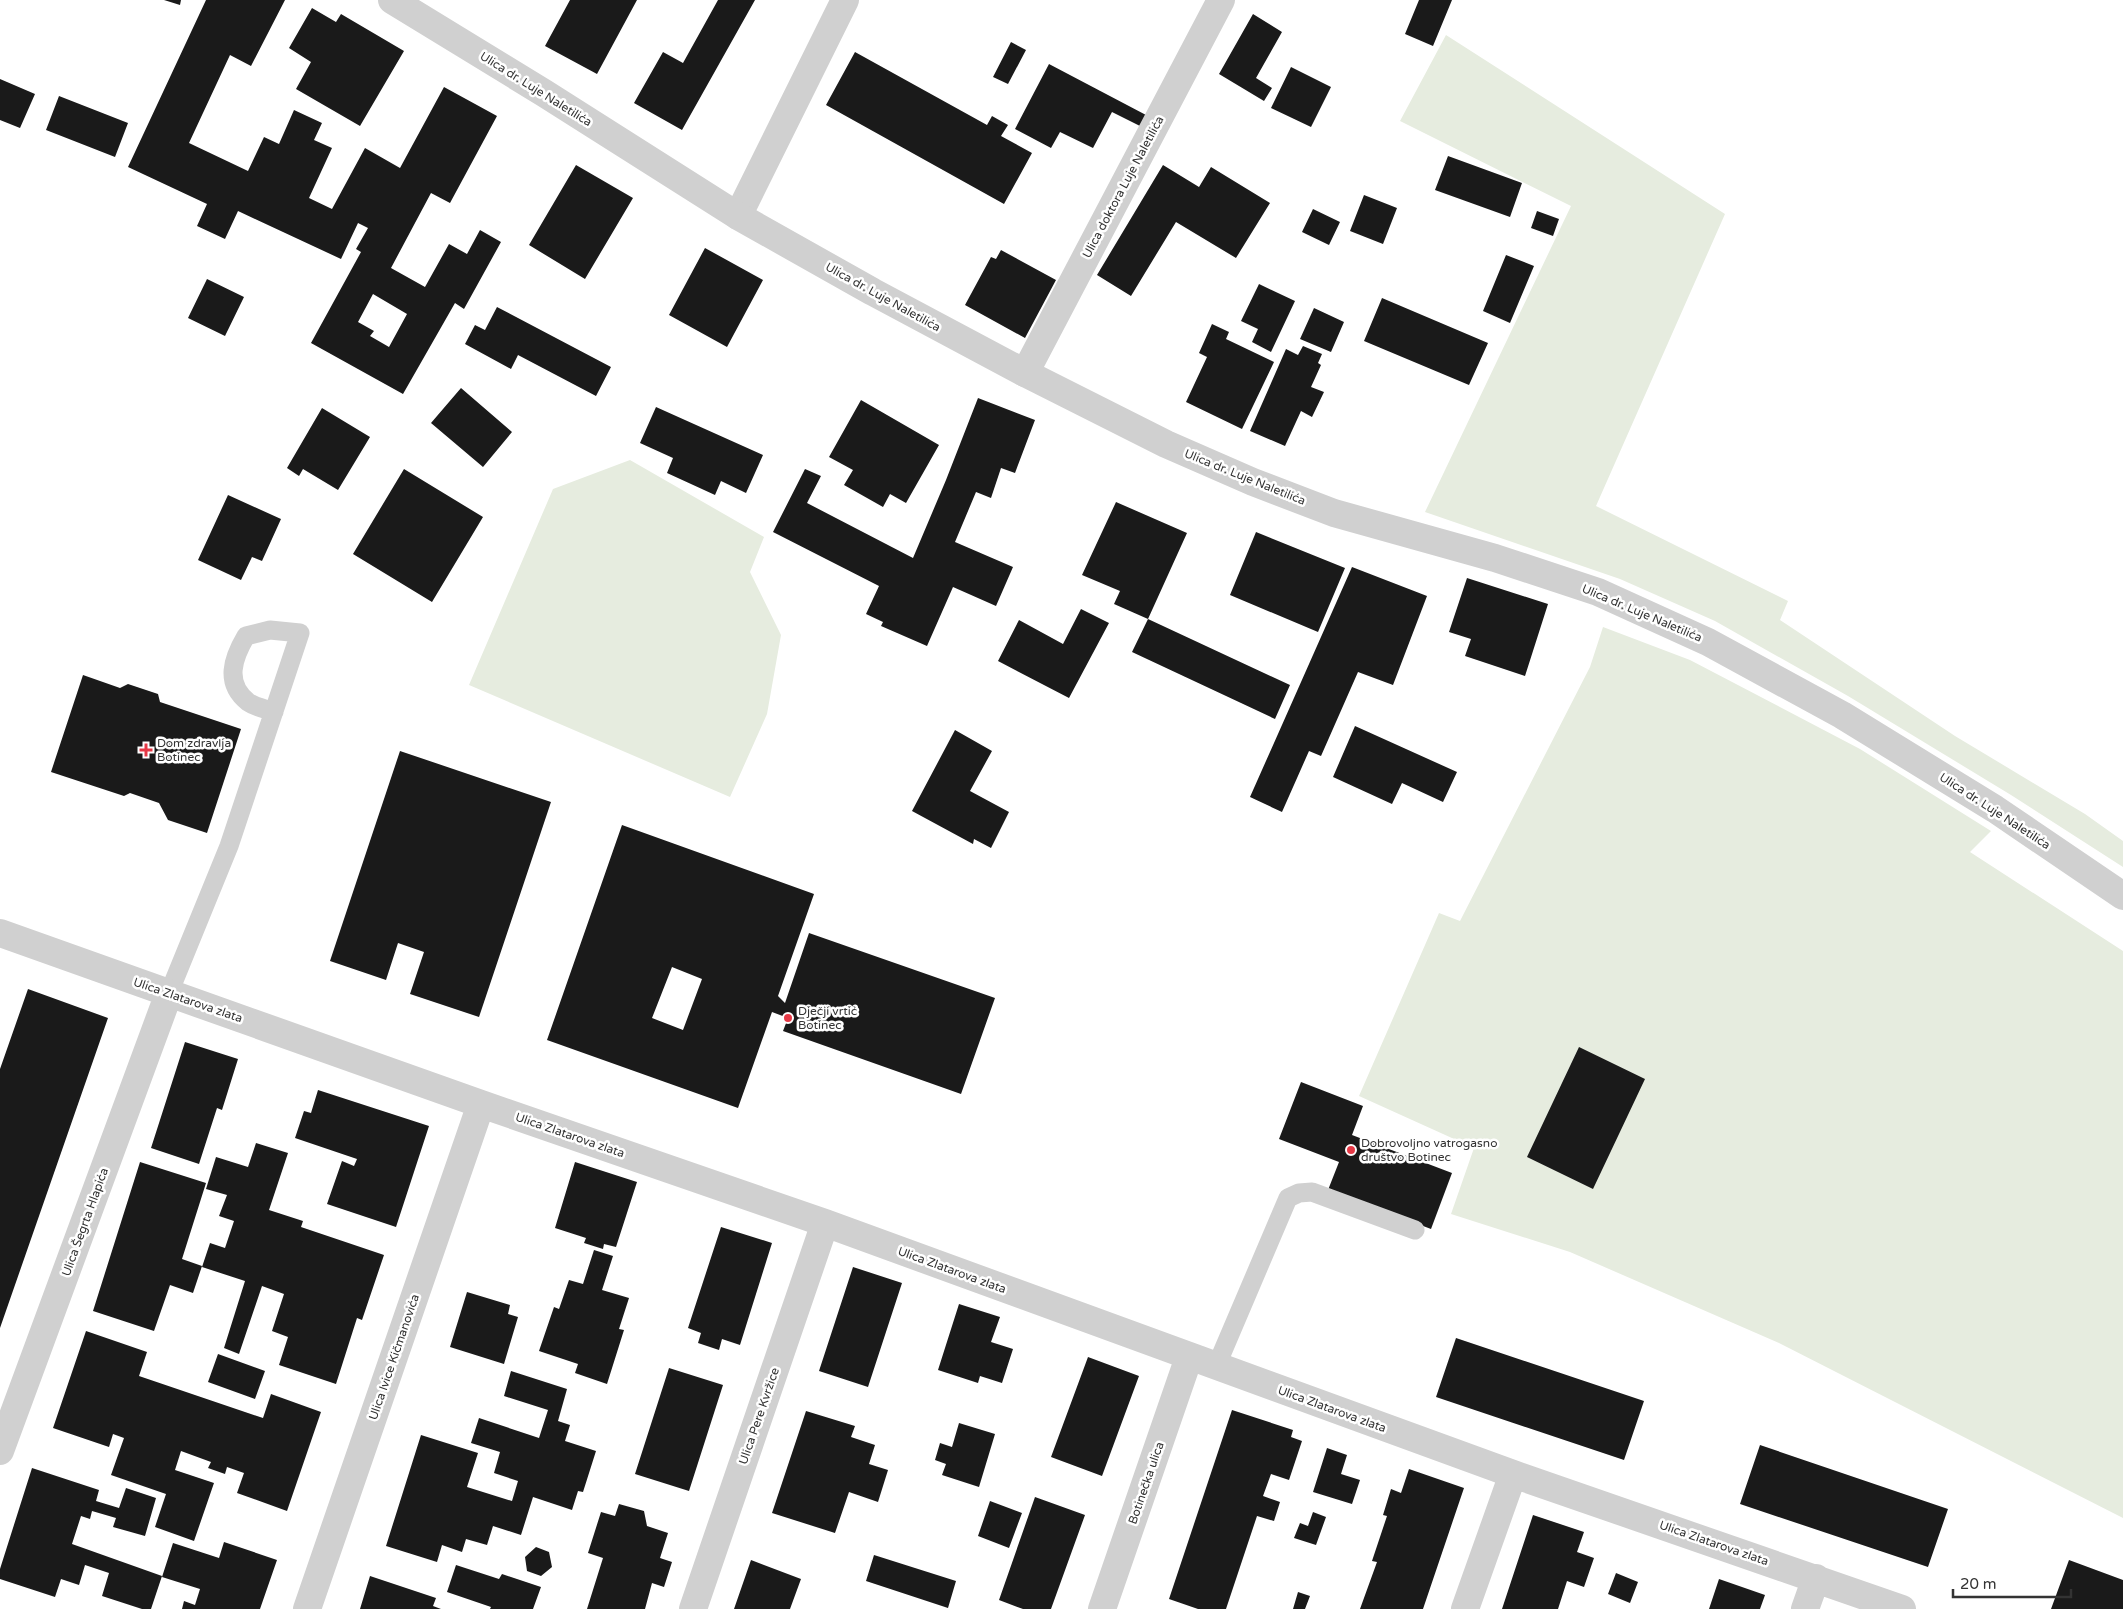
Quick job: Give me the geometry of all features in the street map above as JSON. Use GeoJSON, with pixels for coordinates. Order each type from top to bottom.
{"type":"FeatureCollection","features":[{"type":"Feature","properties":{"kind":"street","name":"Ulica dr. Luje Naletilića"},"geometry":{"type":"LineString","coordinates":[[392,0],[544,93],[738,216],[874,292],[1026,373],[1166,444],[1253,482],[1334,513],[1495,558],[1598,592],[1708,642],[1842,715],[1995,809],[2123,896]]}},
{"type":"Feature","properties":{"kind":"street"},"geometry":{"type":"LineString","coordinates":[[738,216],[845,0]]}},
{"type":"Feature","properties":{"kind":"street","name":"Ulica doktora Luje Naletilića"},"geometry":{"type":"LineString","coordinates":[[1026,373],[1221,0]]}},
{"type":"Feature","properties":{"kind":"street","name":"Ulica Zlatarova zlata"},"geometry":{"type":"LineString","coordinates":[[0,933],[481,1104],[825,1223],[1513,1474],[1902,1609]]}},
{"type":"Feature","properties":{"kind":"street","name":"Ulica Šegrta Hlapića"},"geometry":{"type":"LineString","coordinates":[[0,1451],[169,993]]}},
{"type":"Feature","properties":{"kind":"street","name":"Ulica Ivice Kičmanovića"},"geometry":{"type":"LineString","coordinates":[[308,1609],[481,1104]]}},
{"type":"Feature","properties":{"kind":"street","name":"Ulica Pere Kvržice"},"geometry":{"type":"LineString","coordinates":[[693,1609],[825,1223]]}},
{"type":"Feature","properties":{"kind":"street","name":"Botinečka ulica"},"geometry":{"type":"LineString","coordinates":[[1102,1609],[1189,1357]]}},
{"type":"Feature","properties":{"kind":"street"},"geometry":{"type":"LineString","coordinates":[[1465,1609],[1513,1474]]}},
{"type":"Feature","properties":{"kind":"street"},"geometry":{"type":"LineString","coordinates":[[1805,1609],[1816,1578]]}},
{"type":"Feature","properties":{"kind":"lane"},"geometry":{"type":"LineString","coordinates":[[169,993],[229,846],[274,712],[300,633],[270,630],[246,636],[237,652],[232,668],[239,693],[250,703],[274,712]]}},
{"type":"Feature","properties":{"kind":"lane"},"geometry":{"type":"LineString","coordinates":[[1216,1367],[1288,1198],[1299,1193],[1312,1192],[1415,1230]]}},
{"type":"Feature","properties":{"kind":"shaded area"},"geometry":{"type":"Polygon","coordinates":[[[1446,35],[1725,214],[1596,506],[1788,601],[1780,620],[1955,736],[2085,814],[2123,841],[2123,867],[2011,795],[1848,696],[1715,621],[1620,579],[1425,512],[1571,206],[1400,121],[1446,35]]]}},
{"type":"Feature","properties":{"kind":"shaded area"},"geometry":{"type":"Polygon","coordinates":[[[630,460],[764,537],[750,572],[781,635],[767,714],[730,797],[469,685],[553,489],[630,460]]]}},
{"type":"Feature","properties":{"kind":"shaded area"},"geometry":{"type":"Polygon","coordinates":[[[1603,627],[1690,660],[1860,749],[1991,831],[1970,852],[2123,951],[2123,1518],[1779,1343],[1570,1252],[1451,1214],[1474,1148],[1359,1096],[1439,913],[1460,921],[1590,667],[1603,627]]]}},
{"type":"Feature","properties":{"kind":"building"},"geometry":{"type":"Polygon","coordinates":[[[164,0],[181,0],[180,5],[164,0]]]}},
{"type":"Feature","properties":{"kind":"building"},"geometry":{"type":"Polygon","coordinates":[[[206,0],[285,0],[251,66],[230,55],[189,143],[248,171],[264,137],[279,144],[294,110],[322,123],[314,140],[332,148],[309,198],[332,209],[365,148],[400,168],[444,87],[497,116],[450,203],[431,193],[391,268],[425,287],[449,244],[467,254],[480,230],[501,242],[464,309],[455,303],[403,394],[311,343],[361,252],[356,249],[368,228],[358,223],[341,259],[238,211],[225,239],[197,226],[207,204],[128,167],[206,0]],[[373,294],[358,322],[374,331],[370,336],[389,347],[407,314],[373,294]]]}},
{"type":"Feature","properties":{"kind":"building"},"geometry":{"type":"Polygon","coordinates":[[[570,0],[637,0],[597,74],[545,46],[570,0]]]}},
{"type":"Feature","properties":{"kind":"building"},"geometry":{"type":"Polygon","coordinates":[[[718,0],[755,0],[682,130],[634,103],[663,52],[683,63],[718,0]]]}},
{"type":"Feature","properties":{"kind":"building"},"geometry":{"type":"Polygon","coordinates":[[[1419,0],[1452,0],[1433,46],[1405,34],[1419,0]]]}},
{"type":"Feature","properties":{"kind":"building"},"geometry":{"type":"Polygon","coordinates":[[[312,8],[336,22],[341,14],[404,51],[360,126],[296,89],[311,62],[289,48],[312,8]]]}},
{"type":"Feature","properties":{"kind":"building"},"geometry":{"type":"Polygon","coordinates":[[[1253,14],[1282,32],[1256,78],[1272,88],[1264,101],[1219,74],[1253,14]]]}},
{"type":"Feature","properties":{"kind":"building"},"geometry":{"type":"Polygon","coordinates":[[[1011,42],[1026,50],[1008,84],[993,77],[1011,42]]]}},
{"type":"Feature","properties":{"kind":"building"},"geometry":{"type":"Polygon","coordinates":[[[855,52],[987,125],[992,116],[1008,125],[1001,136],[1032,153],[1004,204],[826,105],[855,52]]]}},
{"type":"Feature","properties":{"kind":"building"},"geometry":{"type":"Polygon","coordinates":[[[1049,64],[1146,115],[1140,126],[1112,112],[1093,148],[1060,132],[1051,148],[1015,129],[1049,64]]]}},
{"type":"Feature","properties":{"kind":"building"},"geometry":{"type":"Polygon","coordinates":[[[1291,67],[1331,87],[1311,127],[1271,108],[1291,67]]]}},
{"type":"Feature","properties":{"kind":"building"},"geometry":{"type":"Polygon","coordinates":[[[0,79],[35,94],[20,128],[0,120],[0,79]]]}},
{"type":"Feature","properties":{"kind":"building"},"geometry":{"type":"Polygon","coordinates":[[[59,96],[128,123],[115,157],[46,130],[59,96]]]}},
{"type":"Feature","properties":{"kind":"building"},"geometry":{"type":"Polygon","coordinates":[[[1448,156],[1522,183],[1510,217],[1435,190],[1448,156]]]}},
{"type":"Feature","properties":{"kind":"building"},"geometry":{"type":"Polygon","coordinates":[[[576,165],[633,198],[585,279],[529,245],[576,165]]]}},
{"type":"Feature","properties":{"kind":"building"},"geometry":{"type":"Polygon","coordinates":[[[1163,165],[1199,187],[1211,167],[1270,203],[1236,258],[1176,222],[1131,296],[1097,275],[1163,165]]]}},
{"type":"Feature","properties":{"kind":"building"},"geometry":{"type":"Polygon","coordinates":[[[1364,195],[1397,208],[1383,244],[1350,231],[1364,195]]]}},
{"type":"Feature","properties":{"kind":"building"},"geometry":{"type":"Polygon","coordinates":[[[1313,209],[1340,222],[1329,245],[1302,232],[1313,209]]]}},
{"type":"Feature","properties":{"kind":"building"},"geometry":{"type":"Polygon","coordinates":[[[1537,211],[1559,219],[1553,236],[1531,228],[1537,211]]]}},
{"type":"Feature","properties":{"kind":"building"},"geometry":{"type":"Polygon","coordinates":[[[705,248],[763,280],[727,347],[669,315],[705,248]]]}},
{"type":"Feature","properties":{"kind":"building"},"geometry":{"type":"Polygon","coordinates":[[[1001,250],[1056,280],[1025,338],[965,305],[991,257],[996,259],[1001,250]]]}},
{"type":"Feature","properties":{"kind":"building"},"geometry":{"type":"Polygon","coordinates":[[[1506,255],[1534,266],[1510,323],[1483,311],[1506,255]]]}},
{"type":"Feature","properties":{"kind":"building"},"geometry":{"type":"Polygon","coordinates":[[[207,279],[244,297],[225,336],[188,318],[207,279]]]}},
{"type":"Feature","properties":{"kind":"building"},"geometry":{"type":"Polygon","coordinates":[[[1259,284],[1295,301],[1271,352],[1252,342],[1258,329],[1241,321],[1259,284]]]}},
{"type":"Feature","properties":{"kind":"building"},"geometry":{"type":"Polygon","coordinates":[[[1382,298],[1488,343],[1469,385],[1364,341],[1382,298]]]}},
{"type":"Feature","properties":{"kind":"building"},"geometry":{"type":"Polygon","coordinates":[[[497,307],[611,367],[596,396],[518,355],[511,369],[465,344],[475,325],[485,330],[497,307]]]}},
{"type":"Feature","properties":{"kind":"building"},"geometry":{"type":"Polygon","coordinates":[[[1314,308],[1344,322],[1331,352],[1300,339],[1314,308]]]}},
{"type":"Feature","properties":{"kind":"building"},"geometry":{"type":"Polygon","coordinates":[[[1212,324],[1229,332],[1226,339],[1274,362],[1242,429],[1186,402],[1207,357],[1199,353],[1212,324]]]}},
{"type":"Feature","properties":{"kind":"building"},"geometry":{"type":"Polygon","coordinates":[[[1303,346],[1322,354],[1318,363],[1321,365],[1311,387],[1324,392],[1312,417],[1301,411],[1285,446],[1250,431],[1286,349],[1298,355],[1303,346]]]}},
{"type":"Feature","properties":{"kind":"building"},"geometry":{"type":"Polygon","coordinates":[[[461,388],[512,432],[483,467],[431,423],[461,388]]]}},
{"type":"Feature","properties":{"kind":"building"},"geometry":{"type":"Polygon","coordinates":[[[978,398],[1035,420],[1015,473],[1001,468],[991,498],[976,492],[955,542],[1013,567],[996,606],[953,587],[927,646],[881,626],[883,622],[866,614],[879,586],[773,532],[805,469],[821,476],[807,503],[913,558],[978,398]]]}},
{"type":"Feature","properties":{"kind":"building"},"geometry":{"type":"Polygon","coordinates":[[[861,400],[939,445],[906,503],[890,494],[883,507],[844,485],[853,470],[829,457],[861,400]]]}},
{"type":"Feature","properties":{"kind":"building"},"geometry":{"type":"Polygon","coordinates":[[[656,407],[763,455],[746,493],[721,481],[715,495],[667,473],[673,458],[640,443],[656,407]]]}},
{"type":"Feature","properties":{"kind":"building"},"geometry":{"type":"Polygon","coordinates":[[[322,408],[370,437],[338,490],[303,469],[299,476],[287,468],[322,408]]]}},
{"type":"Feature","properties":{"kind":"building"},"geometry":{"type":"Polygon","coordinates":[[[404,469],[483,517],[432,602],[353,554],[404,469]]]}},
{"type":"Feature","properties":{"kind":"building"},"geometry":{"type":"Polygon","coordinates":[[[228,495],[281,519],[262,561],[252,557],[241,580],[198,560],[228,495]]]}},
{"type":"Feature","properties":{"kind":"building"},"geometry":{"type":"Polygon","coordinates":[[[1116,502],[1187,533],[1148,619],[1114,604],[1120,591],[1082,575],[1116,502]]]}},
{"type":"Feature","properties":{"kind":"building"},"geometry":{"type":"Polygon","coordinates":[[[1256,532],[1345,568],[1318,632],[1230,595],[1256,532]]]}},
{"type":"Feature","properties":{"kind":"building"},"geometry":{"type":"Polygon","coordinates":[[[1352,567],[1427,596],[1393,685],[1358,672],[1321,756],[1309,751],[1282,812],[1250,797],[1352,567]]]}},
{"type":"Feature","properties":{"kind":"building"},"geometry":{"type":"Polygon","coordinates":[[[1467,578],[1548,604],[1525,676],[1465,656],[1471,639],[1449,632],[1467,578]]]}},
{"type":"Feature","properties":{"kind":"building"},"geometry":{"type":"Polygon","coordinates":[[[1081,609],[1109,623],[1069,698],[998,661],[1019,620],[1063,644],[1081,609]]]}},
{"type":"Feature","properties":{"kind":"building"},"geometry":{"type":"Polygon","coordinates":[[[1148,619],[1290,685],[1275,719],[1132,652],[1148,619]]]}},
{"type":"Feature","properties":{"kind":"building","name":"Dom zdravlja Botinec"},"geometry":{"type":"Polygon","coordinates":[[[83,675],[120,688],[128,684],[158,694],[160,702],[241,729],[207,833],[168,820],[159,803],[130,793],[124,796],[51,772],[83,675]]]}},
{"type":"Feature","properties":{"kind":"building"},"geometry":{"type":"Polygon","coordinates":[[[1355,726],[1457,772],[1443,802],[1402,783],[1392,804],[1333,777],[1355,726]]]}},
{"type":"Feature","properties":{"kind":"building"},"geometry":{"type":"Polygon","coordinates":[[[955,730],[992,751],[970,791],[1009,812],[991,848],[974,839],[973,844],[912,811],[955,730]]]}},
{"type":"Feature","properties":{"kind":"building"},"geometry":{"type":"Polygon","coordinates":[[[400,751],[551,802],[479,1017],[410,994],[424,952],[398,943],[386,980],[330,961],[400,751]]]}},
{"type":"Feature","properties":{"kind":"building"},"geometry":{"type":"Polygon","coordinates":[[[622,825],[814,894],[778,996],[785,1003],[809,933],[995,998],[961,1094],[783,1031],[788,1018],[772,1012],[738,1108],[547,1040],[622,825]],[[672,967],[652,1018],[683,1030],[702,979],[672,967]]]}},
{"type":"Feature","properties":{"kind":"building"},"geometry":{"type":"Polygon","coordinates":[[[28,989],[108,1018],[0,1328],[0,1069],[28,989]]]}},
{"type":"Feature","properties":{"kind":"building"},"geometry":{"type":"Polygon","coordinates":[[[185,1042],[238,1059],[222,1110],[217,1108],[199,1164],[151,1148],[185,1042]]]}},
{"type":"Feature","properties":{"kind":"building"},"geometry":{"type":"Polygon","coordinates":[[[1579,1047],[1645,1079],[1593,1189],[1527,1157],[1579,1047]]]}},
{"type":"Feature","properties":{"kind":"building","name":"Dobrovoljno vatrogasno društvo Botinec"},"geometry":{"type":"Polygon","coordinates":[[[1301,1082],[1363,1106],[1352,1135],[1452,1173],[1431,1229],[1328,1190],[1339,1162],[1279,1139],[1301,1082]]]}},
{"type":"Feature","properties":{"kind":"building"},"geometry":{"type":"Polygon","coordinates":[[[318,1090],[429,1126],[396,1227],[327,1204],[342,1161],[354,1166],[357,1159],[295,1138],[304,1111],[311,1113],[318,1090]]]}},
{"type":"Feature","properties":{"kind":"building"},"geometry":{"type":"Polygon","coordinates":[[[256,1143],[288,1153],[269,1210],[303,1221],[301,1227],[384,1255],[362,1320],[357,1318],[336,1384],[279,1365],[288,1337],[272,1331],[284,1294],[262,1286],[239,1354],[224,1348],[245,1281],[202,1267],[210,1243],[225,1248],[234,1221],[219,1216],[227,1195],[206,1189],[216,1157],[248,1167],[256,1143]]]}},
{"type":"Feature","properties":{"kind":"building"},"geometry":{"type":"Polygon","coordinates":[[[140,1162],[206,1183],[182,1259],[202,1266],[193,1293],[170,1285],[154,1331],[93,1311],[140,1162]]]}},
{"type":"Feature","properties":{"kind":"building"},"geometry":{"type":"Polygon","coordinates":[[[575,1162],[637,1182],[616,1247],[604,1244],[603,1249],[584,1243],[586,1238],[555,1228],[575,1162]]]}},
{"type":"Feature","properties":{"kind":"building"},"geometry":{"type":"Polygon","coordinates":[[[721,1227],[772,1243],[740,1345],[722,1339],[719,1350],[698,1343],[701,1333],[688,1328],[721,1227]]]}},
{"type":"Feature","properties":{"kind":"building"},"geometry":{"type":"Polygon","coordinates":[[[594,1250],[613,1256],[602,1290],[629,1298],[619,1329],[624,1330],[607,1384],[575,1373],[578,1364],[539,1351],[554,1307],[559,1309],[569,1280],[583,1284],[594,1250]]]}},
{"type":"Feature","properties":{"kind":"building"},"geometry":{"type":"Polygon","coordinates":[[[853,1267],[902,1283],[868,1387],[819,1371],[853,1267]]]}},
{"type":"Feature","properties":{"kind":"building"},"geometry":{"type":"Polygon","coordinates":[[[467,1292],[510,1305],[508,1314],[518,1317],[504,1364],[450,1347],[467,1292]]]}},
{"type":"Feature","properties":{"kind":"building"},"geometry":{"type":"Polygon","coordinates":[[[959,1304],[1000,1317],[991,1342],[1013,1349],[1002,1383],[980,1376],[978,1383],[938,1370],[959,1304]]]}},
{"type":"Feature","properties":{"kind":"building"},"geometry":{"type":"Polygon","coordinates":[[[86,1331],[147,1352],[139,1376],[263,1418],[271,1394],[321,1412],[287,1511],[237,1493],[244,1473],[227,1467],[225,1474],[208,1468],[211,1462],[181,1451],[175,1470],[214,1483],[194,1541],[155,1527],[166,1494],[111,1475],[124,1438],[113,1434],[109,1447],[53,1428],[86,1331]]]}},
{"type":"Feature","properties":{"kind":"building"},"geometry":{"type":"Polygon","coordinates":[[[1456,1338],[1644,1401],[1624,1460],[1436,1397],[1456,1338]]]}},
{"type":"Feature","properties":{"kind":"building"},"geometry":{"type":"Polygon","coordinates":[[[218,1354],[265,1371],[255,1399],[208,1382],[218,1354]]]}},
{"type":"Feature","properties":{"kind":"building"},"geometry":{"type":"Polygon","coordinates":[[[1088,1357],[1139,1376],[1102,1476],[1051,1457],[1088,1357]]]}},
{"type":"Feature","properties":{"kind":"building"},"geometry":{"type":"Polygon","coordinates":[[[669,1368],[723,1385],[689,1491],[635,1474],[669,1368]]]}},
{"type":"Feature","properties":{"kind":"building"},"geometry":{"type":"Polygon","coordinates":[[[511,1371],[567,1389],[558,1421],[570,1425],[565,1441],[596,1451],[583,1492],[578,1491],[572,1510],[533,1497],[521,1535],[493,1526],[487,1545],[466,1539],[462,1552],[442,1545],[437,1562],[386,1546],[421,1435],[478,1453],[467,1487],[512,1501],[518,1481],[494,1473],[500,1452],[471,1443],[479,1418],[539,1438],[548,1410],[504,1396],[511,1371]]]}},
{"type":"Feature","properties":{"kind":"building"},"geometry":{"type":"Polygon","coordinates":[[[1232,1410],[1293,1430],[1291,1437],[1302,1441],[1289,1480],[1271,1474],[1263,1496],[1280,1502],[1274,1521],[1257,1516],[1226,1609],[1198,1609],[1169,1599],[1232,1410]]]}},
{"type":"Feature","properties":{"kind":"building"},"geometry":{"type":"Polygon","coordinates":[[[806,1411],[855,1426],[851,1437],[875,1445],[869,1464],[888,1470],[878,1502],[849,1492],[835,1533],[772,1513],[806,1411]]]}},
{"type":"Feature","properties":{"kind":"building"},"geometry":{"type":"Polygon","coordinates":[[[959,1423],[995,1434],[979,1487],[942,1475],[946,1464],[935,1460],[940,1443],[952,1447],[959,1423]]]}},
{"type":"Feature","properties":{"kind":"building"},"geometry":{"type":"Polygon","coordinates":[[[1760,1445],[1948,1509],[1928,1567],[1740,1504],[1760,1445]]]}},
{"type":"Feature","properties":{"kind":"building"},"geometry":{"type":"Polygon","coordinates":[[[1327,1448],[1347,1455],[1341,1474],[1360,1480],[1352,1504],[1313,1492],[1327,1448]]]}},
{"type":"Feature","properties":{"kind":"building"},"geometry":{"type":"Polygon","coordinates":[[[32,1468],[99,1490],[96,1501],[119,1508],[126,1488],[156,1498],[145,1536],[113,1527],[116,1518],[92,1511],[90,1519],[81,1516],[72,1544],[162,1576],[151,1609],[142,1609],[102,1596],[109,1573],[85,1565],[79,1585],[61,1579],[55,1597],[0,1579],[0,1569],[32,1468]]]}},
{"type":"Feature","properties":{"kind":"building"},"geometry":{"type":"Polygon","coordinates":[[[1409,1469],[1464,1488],[1423,1609],[1360,1609],[1377,1562],[1372,1561],[1387,1516],[1383,1515],[1391,1489],[1401,1493],[1409,1469]]]}},
{"type":"Feature","properties":{"kind":"building"},"geometry":{"type":"Polygon","coordinates":[[[1035,1497],[1085,1515],[1051,1609],[1023,1609],[999,1600],[1035,1497]]]}},
{"type":"Feature","properties":{"kind":"building"},"geometry":{"type":"Polygon","coordinates":[[[990,1501],[1022,1513],[1009,1548],[978,1536],[990,1501]]]}},
{"type":"Feature","properties":{"kind":"building"},"geometry":{"type":"Polygon","coordinates":[[[619,1504],[644,1511],[647,1526],[668,1533],[660,1558],[672,1562],[664,1587],[652,1583],[645,1609],[587,1609],[603,1558],[588,1553],[601,1512],[615,1516],[619,1504]]]}},
{"type":"Feature","properties":{"kind":"building"},"geometry":{"type":"Polygon","coordinates":[[[1313,1512],[1326,1517],[1316,1545],[1294,1538],[1300,1523],[1308,1526],[1313,1512]]]}},
{"type":"Feature","properties":{"kind":"building"},"geometry":{"type":"Polygon","coordinates":[[[1533,1515],[1584,1532],[1577,1552],[1594,1558],[1584,1587],[1567,1581],[1558,1609],[1502,1609],[1533,1515]]]}},
{"type":"Feature","properties":{"kind":"building"},"geometry":{"type":"Polygon","coordinates":[[[224,1542],[277,1560],[260,1609],[182,1609],[184,1601],[195,1605],[200,1589],[162,1577],[173,1543],[219,1558],[224,1542]]]}},
{"type":"Feature","properties":{"kind":"building"},"geometry":{"type":"Polygon","coordinates":[[[536,1547],[549,1552],[552,1567],[541,1576],[527,1571],[525,1557],[536,1547]]]}},
{"type":"Feature","properties":{"kind":"building"},"geometry":{"type":"Polygon","coordinates":[[[874,1555],[956,1581],[948,1608],[866,1581],[874,1555]]]}},
{"type":"Feature","properties":{"kind":"building"},"geometry":{"type":"Polygon","coordinates":[[[751,1560],[801,1579],[790,1609],[734,1609],[751,1560]]]}},
{"type":"Feature","properties":{"kind":"building"},"geometry":{"type":"Polygon","coordinates":[[[2069,1560],[2123,1580],[2123,1609],[2051,1609],[2069,1560]]]}},
{"type":"Feature","properties":{"kind":"building"},"geometry":{"type":"Polygon","coordinates":[[[456,1565],[499,1579],[502,1574],[541,1587],[533,1609],[490,1609],[491,1607],[447,1592],[456,1565]]]}},
{"type":"Feature","properties":{"kind":"building"},"geometry":{"type":"Polygon","coordinates":[[[1616,1573],[1638,1582],[1630,1603],[1608,1594],[1616,1573]]]}},
{"type":"Feature","properties":{"kind":"building"},"geometry":{"type":"Polygon","coordinates":[[[370,1576],[436,1598],[433,1606],[441,1609],[360,1609],[370,1576]]]}},
{"type":"Feature","properties":{"kind":"building"},"geometry":{"type":"Polygon","coordinates":[[[1719,1579],[1765,1595],[1760,1609],[1709,1609],[1719,1579]]]}},
{"type":"Feature","properties":{"kind":"building"},"geometry":{"type":"Polygon","coordinates":[[[1298,1592],[1310,1596],[1305,1609],[1293,1609],[1298,1592]]]}},
{"type":"Feature","properties":{"kind":"place","name":"Dom zdravlja Botinec"},"geometry":{"type":"Point","coordinates":[146,750]}},
{"type":"Feature","properties":{"kind":"place","name":"Dječji vrtić Botinec"},"geometry":{"type":"Point","coordinates":[788,1018]}},
{"type":"Feature","properties":{"kind":"place","name":"Dobrovoljno vatrogasno društvo Botinec"},"geometry":{"type":"Point","coordinates":[1351,1150]}}]}
